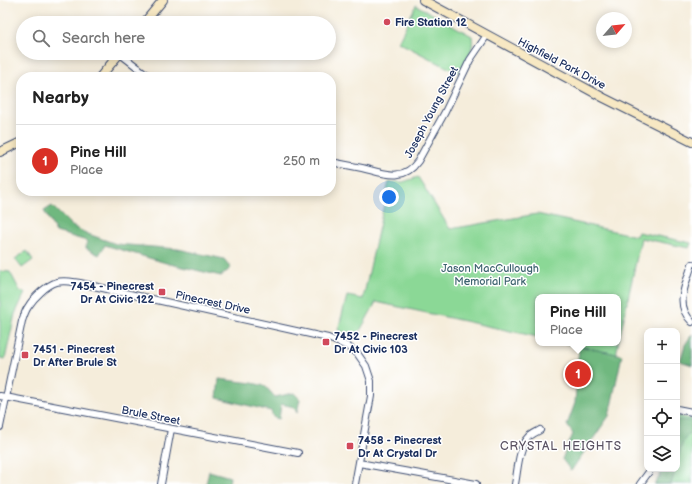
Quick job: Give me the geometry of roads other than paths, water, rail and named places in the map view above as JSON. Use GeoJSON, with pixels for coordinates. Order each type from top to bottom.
{"type":"FeatureCollection","features":[{"type":"Feature","properties":{"kind":"street"},"geometry":{"type":"LineString","coordinates":[[149,16],[162,0]]}},
{"type":"Feature","properties":{"kind":"street","name":"Highfield Park Drive"},"geometry":{"type":"LineString","coordinates":[[423,0],[604,98],[692,142]]}},
{"type":"Feature","properties":{"kind":"street","name":"Joseph Young Street"},"geometry":{"type":"LineString","coordinates":[[336,163],[391,175],[400,174],[412,168],[418,161],[445,112],[470,60],[487,35]]}},
{"type":"Feature","properties":{"kind":"street"},"geometry":{"type":"LineString","coordinates":[[104,72],[114,60]]}},
{"type":"Feature","properties":{"kind":"street"},"geometry":{"type":"LineString","coordinates":[[129,60],[144,72]]}},
{"type":"Feature","properties":{"kind":"street"},"geometry":{"type":"LineString","coordinates":[[0,152],[16,144]]}},
{"type":"Feature","properties":{"kind":"street"},"geometry":{"type":"LineString","coordinates":[[692,264],[682,300],[684,312],[692,322]]}},
{"type":"Feature","properties":{"kind":"street","name":"Pinecrest Drive"},"geometry":{"type":"LineString","coordinates":[[0,427],[3,397],[22,321],[27,308],[37,297],[58,282],[80,283],[328,338],[347,346],[357,353],[366,366],[371,381],[371,396],[355,484]]}},
{"type":"Feature","properties":{"kind":"street","name":"Brule Street"},"geometry":{"type":"LineString","coordinates":[[3,397],[298,453]]}},
{"type":"Feature","properties":{"kind":"street"},"geometry":{"type":"LineString","coordinates":[[680,410],[692,412]]}},
{"type":"Feature","properties":{"kind":"street"},"geometry":{"type":"LineString","coordinates":[[161,484],[171,429]]}},
{"type":"Feature","properties":{"kind":"street"},"geometry":{"type":"LineString","coordinates":[[515,484],[524,443],[529,437],[540,430]]}},
{"type":"Feature","properties":{"kind":"street"},"geometry":{"type":"LineString","coordinates":[[359,463],[476,484]]}},
{"type":"Feature","properties":{"kind":"street"},"geometry":{"type":"LineString","coordinates":[[640,484],[649,472]]}},
{"type":"Feature","properties":{"kind":"place","name":"Fire Station 12"},"geometry":{"type":"Point","coordinates":[387,22]}},
{"type":"Feature","properties":{"kind":"place","name":"7454 - Pinecrest Dr At Civic 122"},"geometry":{"type":"Point","coordinates":[162,292]}},
{"type":"Feature","properties":{"kind":"place","name":"7452 - Pinecrest Dr At Civic 103"},"geometry":{"type":"Point","coordinates":[326,342]}},
{"type":"Feature","properties":{"kind":"place","name":"7451 - Pinecrest Dr After Brule St"},"geometry":{"type":"Point","coordinates":[25,355]}},
{"type":"Feature","properties":{"kind":"place","name":"Pine Hill"},"geometry":{"type":"Point","coordinates":[578,374]}},
{"type":"Feature","properties":{"kind":"place","name":"7458 - Pinecrest Dr At Crystal Dr"},"geometry":{"type":"Point","coordinates":[350,446]}},
{"type":"Feature","properties":{"kind":"district","name":"CRYSTAL HEIGHTS"},"geometry":{"type":"Point","coordinates":[561,446]}},
{"type":"Feature","properties":{"kind":"park label","name":"Jason MacCullough Memorial Park"},"geometry":{"type":"Point","coordinates":[490,274]}}]}
